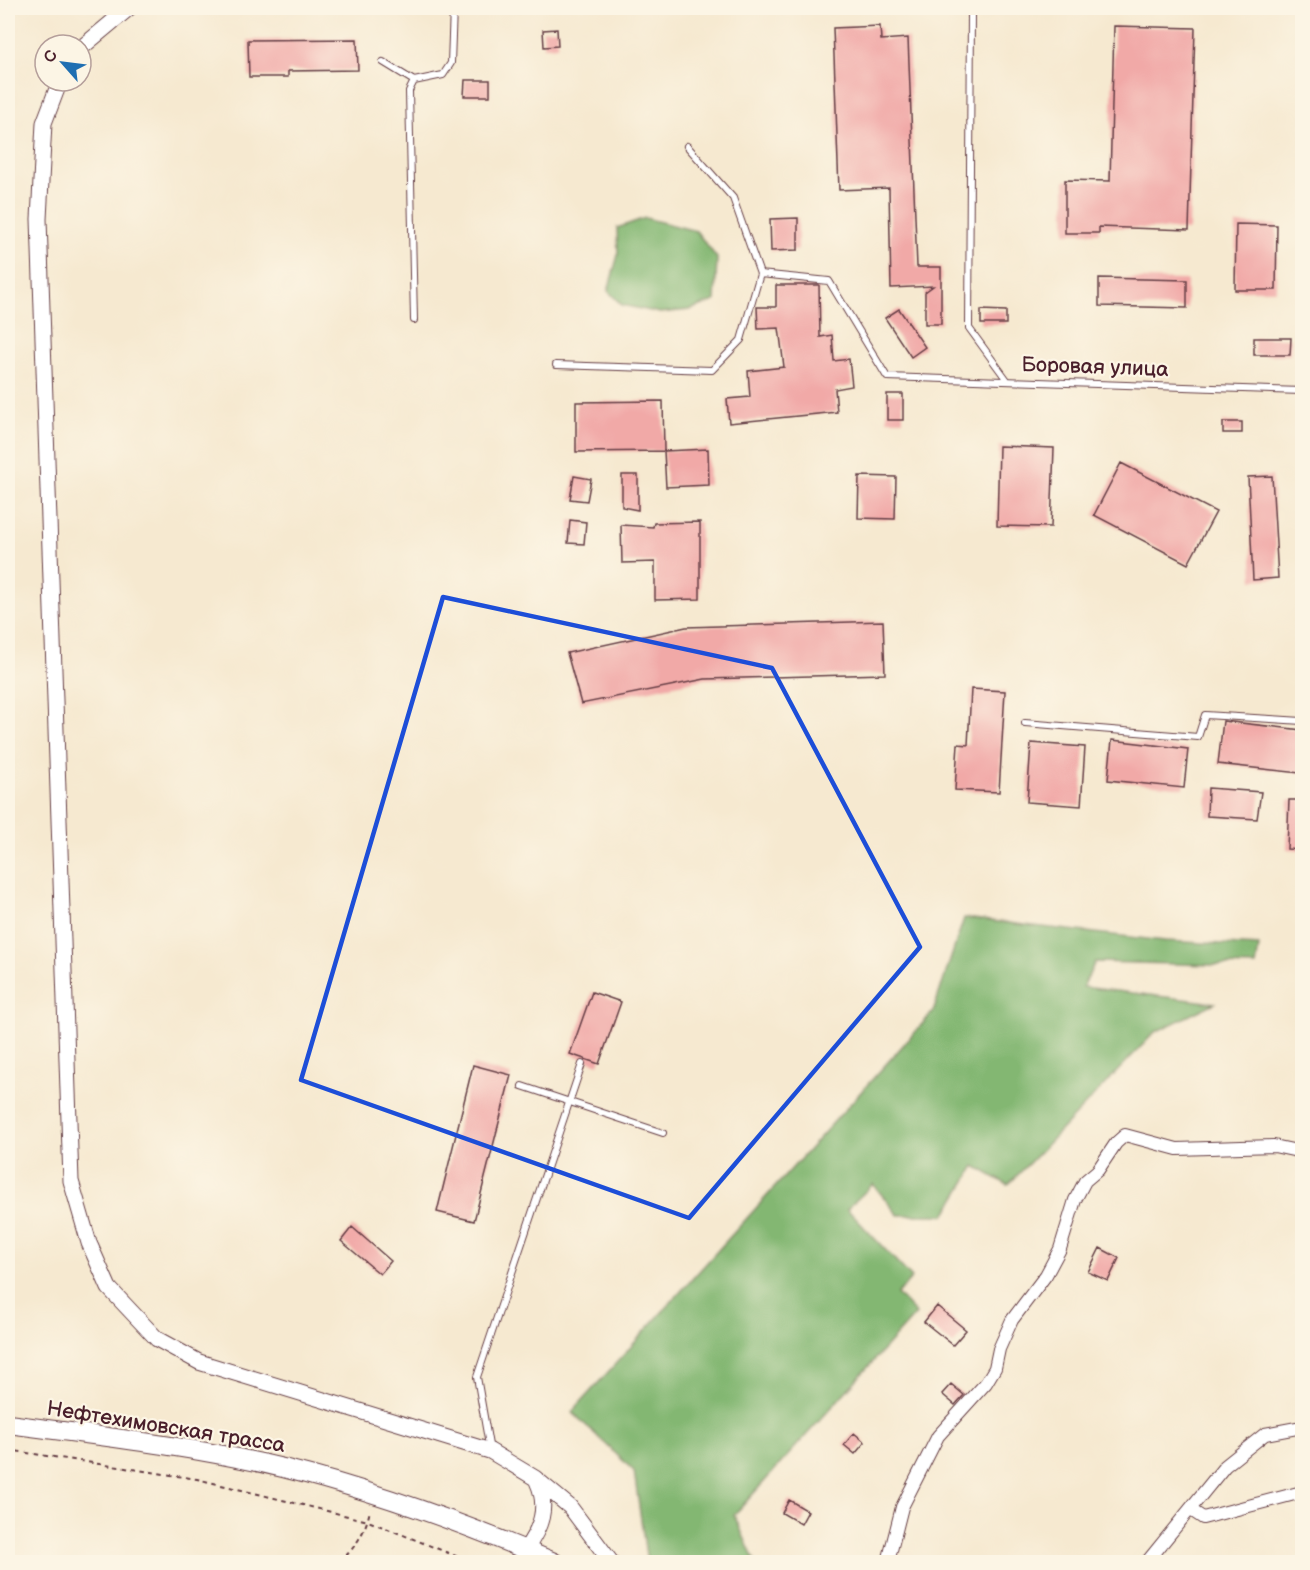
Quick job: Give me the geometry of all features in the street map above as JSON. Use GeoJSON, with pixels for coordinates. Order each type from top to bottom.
{"type":"FeatureCollection","features":[{"type":"Feature","properties":{"kind":"main road","name":"Нефтехимовская трасса"},"geometry":{"type":"LineString","coordinates":[[8,1424],[185,1448],[281,1467],[374,1492],[554,1563]]}},
{"type":"Feature","properties":{"kind":"street"},"geometry":{"type":"LineString","coordinates":[[93,38],[129,8]]}},
{"type":"Feature","properties":{"kind":"street"},"geometry":{"type":"LineString","coordinates":[[55,93],[44,123],[39,219],[71,1181],[90,1243],[109,1288],[157,1339],[199,1362],[490,1452],[535,1478],[570,1507],[611,1563]]}},
{"type":"Feature","properties":{"kind":"street"},"geometry":{"type":"LineString","coordinates":[[888,1563],[903,1507],[938,1436],[986,1383],[995,1368],[999,1349],[1012,1320],[1046,1275],[1060,1249],[1075,1200],[1085,1181],[1098,1170],[1116,1143],[1125,1136],[1177,1149],[1274,1146],[1302,1152]]}},
{"type":"Feature","properties":{"kind":"street"},"geometry":{"type":"LineString","coordinates":[[1147,1563],[1226,1466],[1265,1434],[1302,1426]]}},
{"type":"Feature","properties":{"kind":"street"},"geometry":{"type":"LineString","coordinates":[[525,1550],[536,1535],[543,1516],[544,1495],[535,1478]]}},
{"type":"Feature","properties":{"kind":"street"},"geometry":{"type":"LineString","coordinates":[[1191,1510],[1203,1518],[1302,1492]]}},
{"type":"Feature","properties":{"kind":"lane"},"geometry":{"type":"LineString","coordinates":[[383,62],[414,81],[443,75],[451,63],[453,8]]}},
{"type":"Feature","properties":{"kind":"lane"},"geometry":{"type":"LineString","coordinates":[[971,12],[969,328],[1008,380]]}},
{"type":"Feature","properties":{"kind":"lane"},"geometry":{"type":"LineString","coordinates":[[414,81],[409,91],[414,320]]}},
{"type":"Feature","properties":{"kind":"lane"},"geometry":{"type":"LineString","coordinates":[[556,365],[712,370],[741,340],[760,274],[733,198],[687,146]]}},
{"type":"Feature","properties":{"kind":"lane","name":"Боровая улица"},"geometry":{"type":"LineString","coordinates":[[760,274],[829,281],[887,377],[1302,392]]}},
{"type":"Feature","properties":{"kind":"lane"},"geometry":{"type":"LineString","coordinates":[[1025,723],[1198,737],[1205,715],[1302,721]]}},
{"type":"Feature","properties":{"kind":"lane"},"geometry":{"type":"LineString","coordinates":[[490,1452],[477,1377],[582,1064]]}},
{"type":"Feature","properties":{"kind":"lane"},"geometry":{"type":"LineString","coordinates":[[522,1086],[663,1133]]}},
{"type":"Feature","properties":{"kind":"path"},"geometry":{"type":"LineString","coordinates":[[8,1450],[197,1479],[368,1521],[471,1563]]}},
{"type":"Feature","properties":{"kind":"path"},"geometry":{"type":"LineString","coordinates":[[339,1563],[352,1551],[368,1521],[374,1492]]}},
{"type":"Feature","properties":{"kind":"highlighted area"},"geometry":{"type":"Polygon","coordinates":[[[443,597],[772,668],[920,947],[689,1218],[301,1080],[443,597]]]}},
{"type":"Feature","properties":{"kind":"green space"},"geometry":{"type":"Polygon","coordinates":[[[645,218],[696,231],[717,258],[715,301],[689,310],[660,313],[622,305],[608,291],[618,255],[617,228],[645,218]]]}},
{"type":"Feature","properties":{"kind":"green space"},"geometry":{"type":"Polygon","coordinates":[[[964,918],[1165,941],[1259,946],[1256,966],[1095,962],[1083,987],[1215,1003],[1155,1032],[1008,1185],[975,1166],[945,1215],[898,1215],[873,1184],[847,1209],[912,1278],[897,1294],[916,1314],[734,1515],[755,1562],[647,1562],[634,1471],[572,1412],[933,1012],[964,918]]]}},
{"type":"Feature","properties":{"kind":"building"},"geometry":{"type":"Polygon","coordinates":[[[880,26],[881,40],[908,38],[917,267],[941,267],[941,324],[925,324],[925,292],[933,286],[891,288],[889,188],[839,190],[833,28],[880,26]]]}},
{"type":"Feature","properties":{"kind":"building"},"geometry":{"type":"Polygon","coordinates":[[[1114,26],[1195,28],[1189,230],[1099,227],[1099,233],[1065,233],[1065,180],[1110,181],[1114,26]]]}},
{"type":"Feature","properties":{"kind":"building"},"geometry":{"type":"Polygon","coordinates":[[[557,29],[558,46],[544,47],[543,30],[557,29]]]}},
{"type":"Feature","properties":{"kind":"building"},"geometry":{"type":"Polygon","coordinates":[[[357,39],[358,70],[288,71],[288,77],[249,77],[248,40],[357,39]]]}},
{"type":"Feature","properties":{"kind":"building"},"geometry":{"type":"Polygon","coordinates":[[[465,80],[490,80],[490,96],[464,96],[465,80]]]}},
{"type":"Feature","properties":{"kind":"building"},"geometry":{"type":"Polygon","coordinates":[[[798,218],[798,250],[771,251],[770,219],[798,218]]]}},
{"type":"Feature","properties":{"kind":"building"},"geometry":{"type":"Polygon","coordinates":[[[1236,224],[1277,225],[1276,290],[1235,290],[1236,224]]]}},
{"type":"Feature","properties":{"kind":"building"},"geometry":{"type":"Polygon","coordinates":[[[1099,278],[1187,280],[1187,308],[1099,306],[1099,278]]]}},
{"type":"Feature","properties":{"kind":"building"},"geometry":{"type":"Polygon","coordinates":[[[776,285],[819,285],[820,337],[832,335],[834,361],[849,359],[852,386],[835,389],[837,412],[729,423],[727,399],[750,397],[748,371],[784,367],[779,328],[758,329],[757,307],[776,307],[776,285]]]}},
{"type":"Feature","properties":{"kind":"building"},"geometry":{"type":"Polygon","coordinates":[[[899,309],[925,347],[911,357],[885,318],[899,309]]]}},
{"type":"Feature","properties":{"kind":"building"},"geometry":{"type":"Polygon","coordinates":[[[981,310],[1006,311],[1006,324],[981,324],[981,310]]]}},
{"type":"Feature","properties":{"kind":"building"},"geometry":{"type":"Polygon","coordinates":[[[1254,338],[1291,338],[1290,355],[1254,355],[1254,338]]]}},
{"type":"Feature","properties":{"kind":"building"},"geometry":{"type":"Polygon","coordinates":[[[887,394],[903,394],[903,420],[887,420],[887,394]]]}},
{"type":"Feature","properties":{"kind":"building"},"geometry":{"type":"Polygon","coordinates":[[[663,401],[664,451],[576,452],[576,402],[663,401]]]}},
{"type":"Feature","properties":{"kind":"building"},"geometry":{"type":"Polygon","coordinates":[[[1223,422],[1242,422],[1242,433],[1223,433],[1223,422]]]}},
{"type":"Feature","properties":{"kind":"building"},"geometry":{"type":"Polygon","coordinates":[[[999,446],[1054,448],[1051,527],[997,526],[999,446]]]}},
{"type":"Feature","properties":{"kind":"building"},"geometry":{"type":"Polygon","coordinates":[[[708,449],[709,485],[666,487],[664,451],[708,449]]]}},
{"type":"Feature","properties":{"kind":"building"},"geometry":{"type":"Polygon","coordinates":[[[1121,463],[1216,512],[1188,564],[1094,515],[1121,463]]]}},
{"type":"Feature","properties":{"kind":"building"},"geometry":{"type":"Polygon","coordinates":[[[622,475],[638,475],[638,510],[622,507],[622,475]]]}},
{"type":"Feature","properties":{"kind":"building"},"geometry":{"type":"Polygon","coordinates":[[[574,476],[591,479],[587,501],[570,499],[574,476]]]}},
{"type":"Feature","properties":{"kind":"building"},"geometry":{"type":"Polygon","coordinates":[[[859,476],[896,477],[895,519],[858,518],[859,476]]]}},
{"type":"Feature","properties":{"kind":"building"},"geometry":{"type":"Polygon","coordinates":[[[1272,476],[1278,578],[1253,580],[1248,477],[1272,476]]]}},
{"type":"Feature","properties":{"kind":"building"},"geometry":{"type":"Polygon","coordinates":[[[570,520],[586,522],[584,544],[568,543],[570,520]]]}},
{"type":"Feature","properties":{"kind":"building"},"geometry":{"type":"Polygon","coordinates":[[[700,522],[700,599],[655,600],[655,562],[622,563],[621,525],[653,527],[654,523],[700,522]]]}},
{"type":"Feature","properties":{"kind":"building"},"geometry":{"type":"Polygon","coordinates":[[[883,621],[885,674],[705,679],[581,704],[567,653],[686,627],[883,621]]]}},
{"type":"Feature","properties":{"kind":"building"},"geometry":{"type":"Polygon","coordinates":[[[971,689],[1005,691],[999,792],[955,790],[958,744],[968,745],[971,689]]]}},
{"type":"Feature","properties":{"kind":"building"},"geometry":{"type":"Polygon","coordinates":[[[1223,721],[1302,730],[1300,773],[1218,764],[1223,721]]]}},
{"type":"Feature","properties":{"kind":"building"},"geometry":{"type":"Polygon","coordinates":[[[1112,740],[1188,749],[1184,788],[1108,780],[1112,740]]]}},
{"type":"Feature","properties":{"kind":"building"},"geometry":{"type":"Polygon","coordinates":[[[1031,743],[1085,747],[1081,806],[1027,802],[1031,743]]]}},
{"type":"Feature","properties":{"kind":"building"},"geometry":{"type":"Polygon","coordinates":[[[1208,788],[1261,792],[1257,819],[1207,816],[1208,788]]]}},
{"type":"Feature","properties":{"kind":"building"},"geometry":{"type":"Polygon","coordinates":[[[1289,800],[1302,800],[1302,850],[1287,849],[1289,800]]]}},
{"type":"Feature","properties":{"kind":"building"},"geometry":{"type":"Polygon","coordinates":[[[592,992],[621,1002],[599,1064],[570,1054],[592,992]]]}},
{"type":"Feature","properties":{"kind":"building"},"geometry":{"type":"Polygon","coordinates":[[[473,1065],[511,1075],[474,1221],[437,1212],[473,1065]]]}},
{"type":"Feature","properties":{"kind":"building"},"geometry":{"type":"Polygon","coordinates":[[[352,1227],[391,1261],[380,1274],[341,1241],[352,1227]]]}},
{"type":"Feature","properties":{"kind":"building"},"geometry":{"type":"Polygon","coordinates":[[[1100,1248],[1119,1258],[1108,1281],[1088,1272],[1100,1248]]]}},
{"type":"Feature","properties":{"kind":"building"},"geometry":{"type":"Polygon","coordinates":[[[937,1306],[966,1330],[953,1345],[924,1322],[937,1306]]]}},
{"type":"Feature","properties":{"kind":"building"},"geometry":{"type":"Polygon","coordinates":[[[951,1384],[964,1395],[955,1405],[942,1394],[951,1384]]]}},
{"type":"Feature","properties":{"kind":"building"},"geometry":{"type":"Polygon","coordinates":[[[854,1433],[865,1442],[855,1454],[844,1445],[854,1433]]]}},
{"type":"Feature","properties":{"kind":"building"},"geometry":{"type":"Polygon","coordinates":[[[789,1500],[808,1511],[801,1524],[782,1513],[789,1500]]]}}]}
